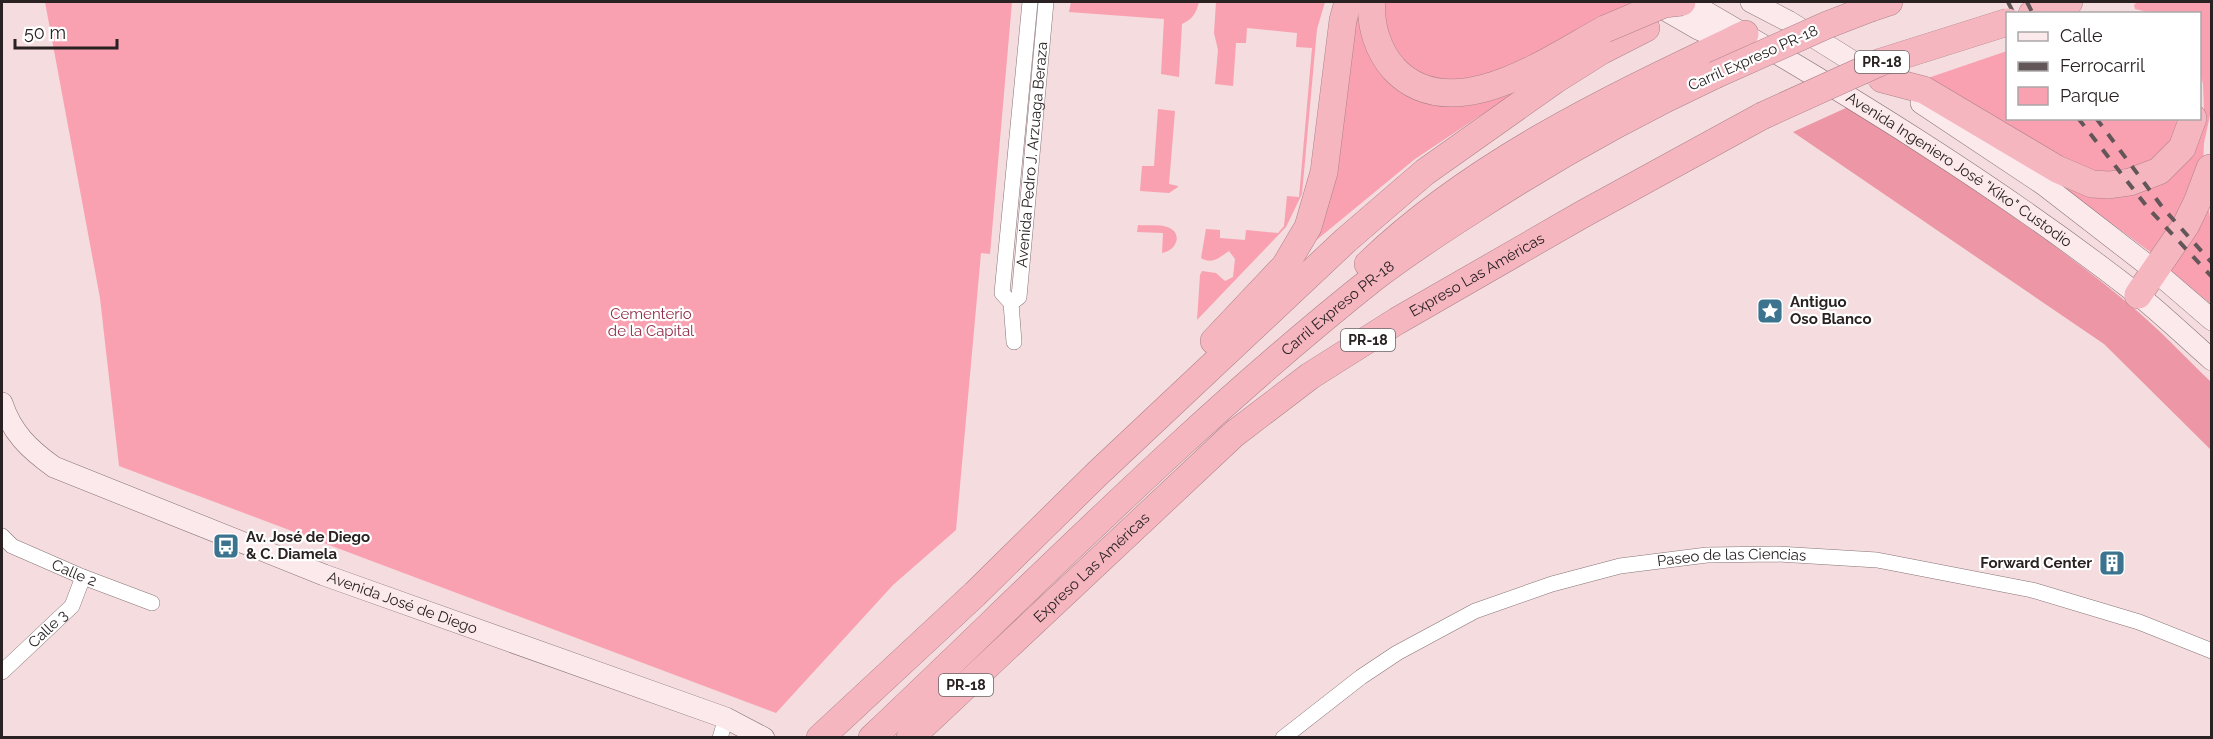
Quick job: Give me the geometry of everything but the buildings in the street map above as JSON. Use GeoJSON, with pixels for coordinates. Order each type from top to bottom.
{"type":"FeatureCollection","features":[{"type":"Feature","properties":{"kind":"highway"},"geometry":{"type":"LineString","coordinates":[[1168,408],[1193,362],[1285,266],[1308,227],[1324,172],[1341,31],[1348,2]]}},
{"type":"Feature","properties":{"kind":"highway"},"geometry":{"type":"LineString","coordinates":[[1372,2],[1374,31],[1387,60],[1406,80],[1418,87],[1451,94],[1471,92],[1503,83],[1605,29],[1664,4],[1682,2]]}},
{"type":"Feature","properties":{"kind":"highway"},"geometry":{"type":"LineString","coordinates":[[820,738],[975,594],[1346,240],[1425,172],[1555,80],[1601,51],[1702,2]]}},
{"type":"Feature","properties":{"kind":"highway"},"geometry":{"type":"LineString","coordinates":[[2038,12],[2069,2]]}},
{"type":"Feature","properties":{"kind":"highway","name":"Carril Expreso PR-18"},"geometry":{"type":"LineString","coordinates":[[872,738],[1116,505],[1288,347],[1377,276],[1495,195],[1612,126],[1715,75],[1827,25],[1880,5]]}},
{"type":"Feature","properties":{"kind":"highway","name":"Expreso Las Américas"},"geometry":{"type":"LineString","coordinates":[[910,738],[1234,434],[1310,376],[1397,321],[1583,214],[1762,116],[1881,62],[2006,22]]}},
{"type":"Feature","properties":{"kind":"highway"},"geometry":{"type":"LineString","coordinates":[[1288,347],[1314,317],[1377,255],[1436,207],[1470,183],[1637,84],[1736,38]]}},
{"type":"Feature","properties":{"kind":"highway"},"geometry":{"type":"LineString","coordinates":[[1882,79],[1924,90],[2057,169],[2092,184],[2130,183],[2159,171],[2182,148],[2192,120]]}},
{"type":"Feature","properties":{"kind":"highway"},"geometry":{"type":"LineString","coordinates":[[2138,295],[2186,225],[2211,166]]}},
{"type":"Feature","properties":{"kind":"main road"},"geometry":{"type":"LineString","coordinates":[[1651,2],[1698,29],[1736,38]]}},
{"type":"Feature","properties":{"kind":"main road","name":"Avenida Ingeniero José \"Kiko\" Custodio"},"geometry":{"type":"LineString","coordinates":[[1689,2],[1736,38],[1816,76],[1902,129],[2012,203],[2138,295],[2211,360]]}},
{"type":"Feature","properties":{"kind":"main road"},"geometry":{"type":"LineString","coordinates":[[1750,2],[1788,21],[1931,109],[2044,185],[2155,271],[2211,320]]}},
{"type":"Feature","properties":{"kind":"main road"},"geometry":{"type":"LineString","coordinates":[[1764,2],[1788,21]]}},
{"type":"Feature","properties":{"kind":"main road","name":"Avenida José de Diego"},"geometry":{"type":"LineString","coordinates":[[2,402],[13,428],[29,449],[54,467],[324,575],[723,728],[760,735]]}},
{"type":"Feature","properties":{"kind":"street","name":"Avenida Pedro J. Arzuaga Beraza"},"geometry":{"type":"LineString","coordinates":[[1014,342],[1011,303],[1002,293],[1030,2]]}},
{"type":"Feature","properties":{"kind":"street","name":"Avenida Pedro J. Arzuaga Beraza"},"geometry":{"type":"LineString","coordinates":[[1011,303],[1019,297],[1046,2]]}},
{"type":"Feature","properties":{"kind":"street","name":"Calle 2"},"geometry":{"type":"LineString","coordinates":[[2,536],[12,546],[83,577],[152,603]]}},
{"type":"Feature","properties":{"kind":"street","name":"Paseo de las Ciencias"},"geometry":{"type":"LineString","coordinates":[[1283,738],[1361,677],[1397,653],[1475,611],[1552,584],[1620,566],[1707,555],[1777,554],[1877,560],[2032,590],[2139,622],[2211,651]]}},
{"type":"Feature","properties":{"kind":"street","name":"Calle 3"},"geometry":{"type":"LineString","coordinates":[[2,672],[72,606],[83,577]]}},
{"type":"Feature","properties":{"kind":"green space","name":"Cementerio de la Capital"},"geometry":{"type":"Polygon","coordinates":[[[45,2],[1012,2],[990,254],[981,253],[956,530],[893,585],[776,713],[119,466],[100,298],[45,2]]]}},
{"type":"Feature","properties":{"kind":"green space"},"geometry":{"type":"Polygon","coordinates":[[[1071,2],[1199,2],[1194,15],[1182,24],[1179,77],[1161,74],[1164,19],[1069,12],[1071,2]]]}},
{"type":"Feature","properties":{"kind":"green space"},"geometry":{"type":"Polygon","coordinates":[[[1216,2],[1325,2],[1317,29],[1302,194],[1286,227],[1197,320],[1202,271],[1216,273],[1225,281],[1233,277],[1235,259],[1229,251],[1209,261],[1201,258],[1206,229],[1220,230],[1220,238],[1245,240],[1246,230],[1278,233],[1284,226],[1287,196],[1299,197],[1312,48],[1296,47],[1297,33],[1247,28],[1246,43],[1236,43],[1233,86],[1215,84],[1218,50],[1214,33],[1216,2]]]}},
{"type":"Feature","properties":{"kind":"green space"},"geometry":{"type":"Polygon","coordinates":[[[1352,2],[1399,81],[1512,87],[1515,92],[1513,96],[1415,159],[1314,242],[1352,2]]]}},
{"type":"Feature","properties":{"kind":"green space"},"geometry":{"type":"Polygon","coordinates":[[[1381,2],[1634,2],[1529,64],[1451,84],[1410,69],[1389,46],[1381,2]]]}},
{"type":"Feature","properties":{"kind":"green space"},"geometry":{"type":"Polygon","coordinates":[[[2137,2],[2211,2],[2212,106],[2204,143],[2203,165],[2196,194],[2153,254],[2066,190],[2069,185],[2117,197],[2195,120],[2201,120],[2201,114],[2204,111],[2201,76],[2201,12],[2147,12],[2135,9],[2134,5],[2137,2]]]}},
{"type":"Feature","properties":{"kind":"green space"},"geometry":{"type":"Polygon","coordinates":[[[2006,51],[2006,120],[2184,120],[2158,163],[2090,177],[1925,79],[2006,51]]]}},
{"type":"Feature","properties":{"kind":"green space"},"geometry":{"type":"Polygon","coordinates":[[[1158,109],[1175,111],[1169,184],[1178,187],[1169,193],[1140,191],[1142,166],[1154,166],[1158,109]]]}},
{"type":"Feature","properties":{"kind":"green space"},"geometry":{"type":"Polygon","coordinates":[[[2205,209],[2209,211],[2212,231],[2211,304],[2167,268],[2205,209]]]}},
{"type":"Feature","properties":{"kind":"green space"},"geometry":{"type":"Polygon","coordinates":[[[1138,225],[1172,229],[1177,237],[1175,245],[1162,253],[1163,233],[1137,232],[1138,225]]]}},
{"type":"Feature","properties":{"kind":"shaded area"},"geometry":{"type":"Polygon","coordinates":[[[1848,107],[1955,177],[2061,251],[2096,277],[2161,332],[2211,382],[2211,450],[2104,344],[1793,132],[1848,107]]]}},
{"type":"Feature","properties":{"kind":"railway"},"geometry":{"type":"LineString","coordinates":[[2008,2],[2013,12]]}},
{"type":"Feature","properties":{"kind":"railway"},"geometry":{"type":"LineString","coordinates":[[2027,2],[2032,12]]}},
{"type":"Feature","properties":{"kind":"railway"},"geometry":{"type":"LineString","coordinates":[[2080,120],[2148,208],[2212,277]]}},
{"type":"Feature","properties":{"kind":"railway"},"geometry":{"type":"LineString","coordinates":[[2097,120],[2163,208],[2212,263]]}},
{"type":"Feature","properties":{"kind":"place","name":"Antiguo Oso Blanco"},"geometry":{"type":"Point","coordinates":[1770,311]}},
{"type":"Feature","properties":{"kind":"place","name":"Av. José de Diego & C. Diamela"},"geometry":{"type":"Point","coordinates":[226,546]}},
{"type":"Feature","properties":{"kind":"place","name":"Forward Center"},"geometry":{"type":"Point","coordinates":[2112,563]}}]}
